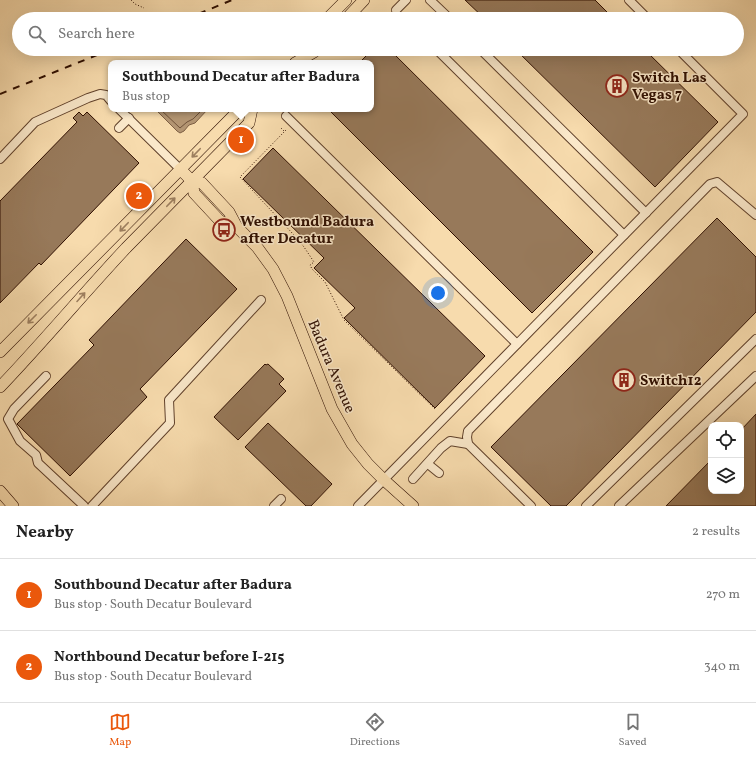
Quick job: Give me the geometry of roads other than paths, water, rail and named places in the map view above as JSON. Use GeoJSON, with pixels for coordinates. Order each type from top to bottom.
{"type":"FeatureCollection","features":[{"type":"Feature","properties":{"kind":"main road"},"geometry":{"type":"LineString","coordinates":[[334,12],[346,0]]}},
{"type":"Feature","properties":{"kind":"main road"},"geometry":{"type":"LineString","coordinates":[[353,12],[364,0]]}},
{"type":"Feature","properties":{"kind":"main road"},"geometry":{"type":"LineString","coordinates":[[0,352],[237,112]]}},
{"type":"Feature","properties":{"kind":"main road"},"geometry":{"type":"LineString","coordinates":[[0,387],[28,358],[126,248],[249,123],[251,112]]}},
{"type":"Feature","properties":{"kind":"main road","name":"Badura Avenue"},"geometry":{"type":"LineString","coordinates":[[180,169],[192,181],[202,184],[229,212],[238,227],[273,269],[286,296],[332,409],[352,444],[368,464],[413,506]]}},
{"type":"Feature","properties":{"kind":"main road"},"geometry":{"type":"LineString","coordinates":[[0,491],[14,506]]}},
{"type":"Feature","properties":{"kind":"street"},"geometry":{"type":"LineString","coordinates":[[396,10],[406,0]]}},
{"type":"Feature","properties":{"kind":"street"},"geometry":{"type":"LineString","coordinates":[[430,0],[443,12]]}},
{"type":"Feature","properties":{"kind":"street"},"geometry":{"type":"LineString","coordinates":[[629,0],[641,12]]}},
{"type":"Feature","properties":{"kind":"street"},"geometry":{"type":"LineString","coordinates":[[443,56],[624,235]]}},
{"type":"Feature","properties":{"kind":"street"},"geometry":{"type":"LineString","coordinates":[[487,56],[646,213]]}},
{"type":"Feature","properties":{"kind":"street"},"geometry":{"type":"LineString","coordinates":[[358,506],[743,114],[685,56]]}},
{"type":"Feature","properties":{"kind":"street"},"geometry":{"type":"LineString","coordinates":[[0,159],[35,122],[88,98],[100,94],[106,95],[108,97]]}},
{"type":"Feature","properties":{"kind":"street","name":"Badura Avenue"},"geometry":{"type":"LineString","coordinates":[[122,112],[180,169]]}},
{"type":"Feature","properties":{"kind":"street"},"geometry":{"type":"LineString","coordinates":[[286,116],[517,344]]}},
{"type":"Feature","properties":{"kind":"street"},"geometry":{"type":"LineString","coordinates":[[119,128],[129,118]]}},
{"type":"Feature","properties":{"kind":"street"},"geometry":{"type":"LineString","coordinates":[[468,444],[468,431],[710,184],[717,182],[756,215]]}},
{"type":"Feature","properties":{"kind":"street"},"geometry":{"type":"LineString","coordinates":[[92,506],[170,424],[169,400],[261,300]]}},
{"type":"Feature","properties":{"kind":"street"},"geometry":{"type":"LineString","coordinates":[[586,506],[756,339]]}},
{"type":"Feature","properties":{"kind":"street"},"geometry":{"type":"LineString","coordinates":[[46,376],[14,409],[8,419],[20,441],[36,455],[38,463],[84,506]]}},
{"type":"Feature","properties":{"kind":"street"},"geometry":{"type":"LineString","coordinates":[[619,506],[756,376]]}},
{"type":"Feature","properties":{"kind":"street"},"geometry":{"type":"LineString","coordinates":[[413,479],[441,448],[450,441],[468,444],[531,506]]}},
{"type":"Feature","properties":{"kind":"street"},"geometry":{"type":"LineString","coordinates":[[428,464],[439,473]]}},
{"type":"Feature","properties":{"kind":"street"},"geometry":{"type":"LineString","coordinates":[[274,506],[281,499]]}},
{"type":"Feature","properties":{"kind":"water"},"geometry":{"type":"Polygon","coordinates":[[[158,112],[205,112],[195,123],[189,125],[184,131],[180,133],[158,112]]]}},
{"type":"Feature","properties":{"kind":"railway"},"geometry":{"type":"LineString","coordinates":[[203,12],[232,0]]}},
{"type":"Feature","properties":{"kind":"railway"},"geometry":{"type":"LineString","coordinates":[[0,94],[95,56]]}},
{"type":"Feature","properties":{"kind":"place","name":"Switch Las Vegas 7"},"geometry":{"type":"Point","coordinates":[617,86]}},
{"type":"Feature","properties":{"kind":"place","name":"Southbound Decatur after Badura"},"geometry":{"type":"Point","coordinates":[241,140]}},
{"type":"Feature","properties":{"kind":"place","name":"Northbound Decatur before I-215"},"geometry":{"type":"Point","coordinates":[139,196]}},
{"type":"Feature","properties":{"kind":"place","name":"Westbound Badura after Decatur"},"geometry":{"type":"Point","coordinates":[224,230]}},
{"type":"Feature","properties":{"kind":"place","name":"Switch12"},"geometry":{"type":"Point","coordinates":[624,380]}}]}
